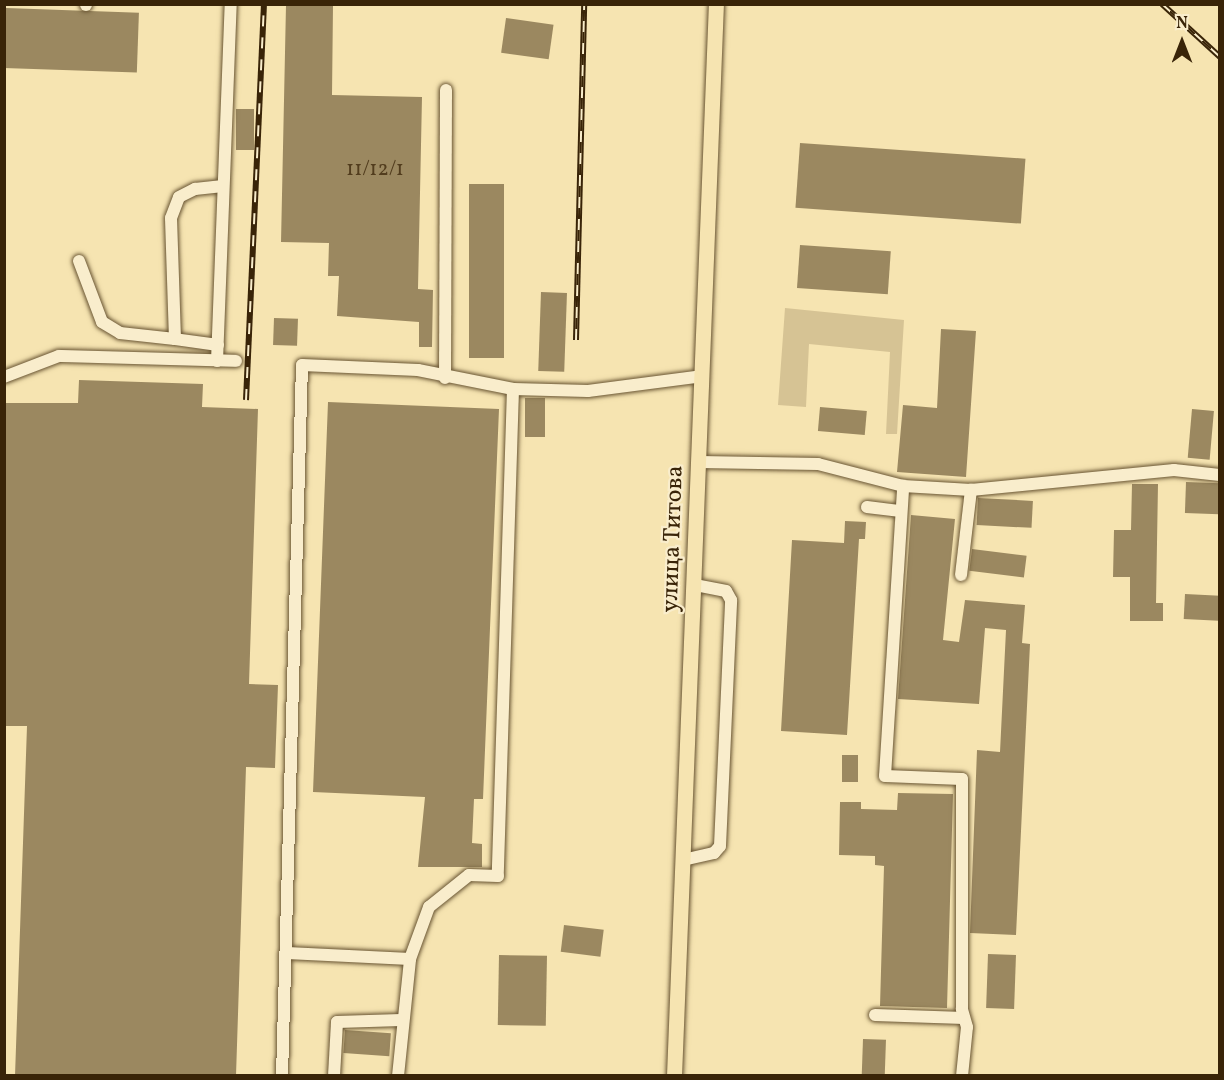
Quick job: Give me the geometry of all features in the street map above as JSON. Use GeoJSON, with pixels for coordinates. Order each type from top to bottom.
{"type":"FeatureCollection","features":[{"type":"Feature","properties":{"kind":"main road","name":"улица Титова"},"geometry":{"type":"LineString","coordinates":[[674,1076],[700,462],[716,4]]}},
{"type":"Feature","properties":{"kind":"lane"},"geometry":{"type":"LineString","coordinates":[[217,361],[231,4]]}},
{"type":"Feature","properties":{"kind":"lane"},"geometry":{"type":"LineString","coordinates":[[445,378],[446,90]]}},
{"type":"Feature","properties":{"kind":"lane"},"geometry":{"type":"LineString","coordinates":[[175,339],[171,218],[179,197],[223,186]]}},
{"type":"Feature","properties":{"kind":"lane"},"geometry":{"type":"LineString","coordinates":[[79,261],[102,322],[120,333],[218,345]]}},
{"type":"Feature","properties":{"kind":"lane"},"geometry":{"type":"LineString","coordinates":[[4,377],[59,356],[236,361]]}},
{"type":"Feature","properties":{"kind":"lane"},"geometry":{"type":"LineString","coordinates":[[282,1076],[302,365],[418,370],[445,378],[513,389],[588,391],[703,376]]}},
{"type":"Feature","properties":{"kind":"lane"},"geometry":{"type":"LineString","coordinates":[[398,1076],[401,1020],[410,959],[429,907],[470,875],[498,876],[513,389]]}},
{"type":"Feature","properties":{"kind":"lane"},"geometry":{"type":"LineString","coordinates":[[700,462],[818,464],[903,486],[971,490],[1164,471],[1220,475]]}},
{"type":"Feature","properties":{"kind":"lane"},"geometry":{"type":"LineString","coordinates":[[903,486],[885,776],[962,779],[964,1018],[962,1076]]}},
{"type":"Feature","properties":{"kind":"lane"},"geometry":{"type":"LineString","coordinates":[[961,575],[971,490]]}},
{"type":"Feature","properties":{"kind":"lane"},"geometry":{"type":"LineString","coordinates":[[867,507],[902,511]]}},
{"type":"Feature","properties":{"kind":"lane"},"geometry":{"type":"LineString","coordinates":[[683,860],[714,853],[721,835],[731,600],[726,591],[695,585]]}},
{"type":"Feature","properties":{"kind":"lane"},"geometry":{"type":"LineString","coordinates":[[287,953],[410,959]]}},
{"type":"Feature","properties":{"kind":"lane"},"geometry":{"type":"LineString","coordinates":[[875,1015],[964,1018]]}},
{"type":"Feature","properties":{"kind":"lane"},"geometry":{"type":"LineString","coordinates":[[334,1076],[338,1022],[401,1020]]}},
{"type":"Feature","properties":{"kind":"shaded area"},"geometry":{"type":"Polygon","coordinates":[[[785,308],[904,320],[897,434],[886,434],[890,352],[809,344],[806,407],[778,405],[785,308]]]}},
{"type":"Feature","properties":{"kind":"building"},"geometry":{"type":"Polygon","coordinates":[[[286,5],[333,6],[332,95],[422,97],[418,289],[433,290],[432,347],[419,347],[419,322],[337,316],[339,276],[328,276],[329,243],[281,242],[286,5]]]}},
{"type":"Feature","properties":{"kind":"building"},"geometry":{"type":"Polygon","coordinates":[[[6,8],[139,13],[137,73],[4,68],[6,8]]]}},
{"type":"Feature","properties":{"kind":"building"},"geometry":{"type":"Polygon","coordinates":[[[506,18],[554,25],[549,59],[501,53],[506,18]]]}},
{"type":"Feature","properties":{"kind":"building"},"geometry":{"type":"Polygon","coordinates":[[[236,109],[254,109],[254,150],[236,150],[236,109]]]}},
{"type":"Feature","properties":{"kind":"building"},"geometry":{"type":"Polygon","coordinates":[[[800,143],[1025,159],[1021,224],[795,208],[800,143]]]}},
{"type":"Feature","properties":{"kind":"building"},"geometry":{"type":"Polygon","coordinates":[[[469,184],[504,184],[504,358],[469,358],[469,184]]]}},
{"type":"Feature","properties":{"kind":"building"},"geometry":{"type":"Polygon","coordinates":[[[800,245],[891,251],[888,294],[797,288],[800,245]]]}},
{"type":"Feature","properties":{"kind":"building"},"geometry":{"type":"Polygon","coordinates":[[[541,292],[567,293],[564,372],[538,371],[541,292]]]}},
{"type":"Feature","properties":{"kind":"building"},"geometry":{"type":"Polygon","coordinates":[[[274,318],[298,319],[297,346],[273,345],[274,318]]]}},
{"type":"Feature","properties":{"kind":"building"},"geometry":{"type":"Polygon","coordinates":[[[941,329],[976,331],[966,477],[897,472],[903,405],[937,408],[941,329]]]}},
{"type":"Feature","properties":{"kind":"building"},"geometry":{"type":"Polygon","coordinates":[[[79,380],[203,384],[202,407],[258,409],[249,684],[278,685],[275,768],[246,767],[236,1076],[15,1076],[27,726],[4,726],[4,403],[78,403],[79,380]]]}},
{"type":"Feature","properties":{"kind":"building"},"geometry":{"type":"Polygon","coordinates":[[[525,398],[545,398],[545,437],[525,437],[525,398]]]}},
{"type":"Feature","properties":{"kind":"building"},"geometry":{"type":"Polygon","coordinates":[[[328,402],[499,409],[483,799],[474,799],[472,843],[482,844],[482,867],[418,867],[425,797],[313,792],[328,402]]]}},
{"type":"Feature","properties":{"kind":"building"},"geometry":{"type":"Polygon","coordinates":[[[820,407],[867,411],[865,435],[818,431],[820,407]]]}},
{"type":"Feature","properties":{"kind":"building"},"geometry":{"type":"Polygon","coordinates":[[[1192,409],[1214,411],[1210,460],[1188,458],[1192,409]]]}},
{"type":"Feature","properties":{"kind":"building"},"geometry":{"type":"Polygon","coordinates":[[[1186,482],[1220,483],[1219,514],[1185,513],[1186,482]]]}},
{"type":"Feature","properties":{"kind":"building"},"geometry":{"type":"Polygon","coordinates":[[[1132,484],[1158,484],[1156,603],[1163,603],[1163,621],[1130,621],[1130,577],[1113,577],[1114,530],[1131,530],[1132,484]]]}},
{"type":"Feature","properties":{"kind":"building"},"geometry":{"type":"Polygon","coordinates":[[[978,498],[1033,501],[1032,528],[977,525],[978,498]]]}},
{"type":"Feature","properties":{"kind":"building"},"geometry":{"type":"Polygon","coordinates":[[[911,515],[955,519],[943,640],[959,642],[965,600],[1025,605],[1022,643],[1030,644],[1016,935],[970,933],[977,750],[1000,752],[1006,630],[985,628],[979,704],[898,699],[911,515]]]}},
{"type":"Feature","properties":{"kind":"building"},"geometry":{"type":"Polygon","coordinates":[[[845,521],[866,522],[865,539],[859,539],[847,735],[781,731],[792,540],[844,543],[845,521]]]}},
{"type":"Feature","properties":{"kind":"building"},"geometry":{"type":"Polygon","coordinates":[[[972,549],[1027,556],[1024,578],[969,571],[972,549]]]}},
{"type":"Feature","properties":{"kind":"building"},"geometry":{"type":"Polygon","coordinates":[[[1185,594],[1220,596],[1219,621],[1184,619],[1185,594]]]}},
{"type":"Feature","properties":{"kind":"building"},"geometry":{"type":"Polygon","coordinates":[[[842,755],[858,755],[858,782],[842,782],[842,755]]]}},
{"type":"Feature","properties":{"kind":"building"},"geometry":{"type":"Polygon","coordinates":[[[898,793],[953,794],[947,1008],[880,1006],[884,866],[875,865],[875,856],[839,855],[840,802],[861,802],[861,809],[897,810],[898,793]]]}},
{"type":"Feature","properties":{"kind":"building"},"geometry":{"type":"Polygon","coordinates":[[[564,925],[604,930],[600,957],[561,952],[564,925]]]}},
{"type":"Feature","properties":{"kind":"building"},"geometry":{"type":"Polygon","coordinates":[[[988,954],[1016,955],[1014,1009],[986,1008],[988,954]]]}},
{"type":"Feature","properties":{"kind":"building"},"geometry":{"type":"Polygon","coordinates":[[[499,955],[547,956],[546,1026],[498,1025],[499,955]]]}},
{"type":"Feature","properties":{"kind":"building"},"geometry":{"type":"Polygon","coordinates":[[[345,1030],[391,1033],[389,1056],[343,1053],[345,1030]]]}},
{"type":"Feature","properties":{"kind":"building"},"geometry":{"type":"Polygon","coordinates":[[[863,1039],[886,1040],[885,1076],[862,1076],[863,1039]]]}},
{"type":"Feature","properties":{"kind":"railway"},"geometry":{"type":"LineString","coordinates":[[246,400],[264,4]]}},
{"type":"Feature","properties":{"kind":"railway"},"geometry":{"type":"LineString","coordinates":[[576,340],[584,4]]}},
{"type":"Feature","properties":{"kind":"railway"},"geometry":{"type":"LineString","coordinates":[[1162,4],[1220,57]]}}]}
